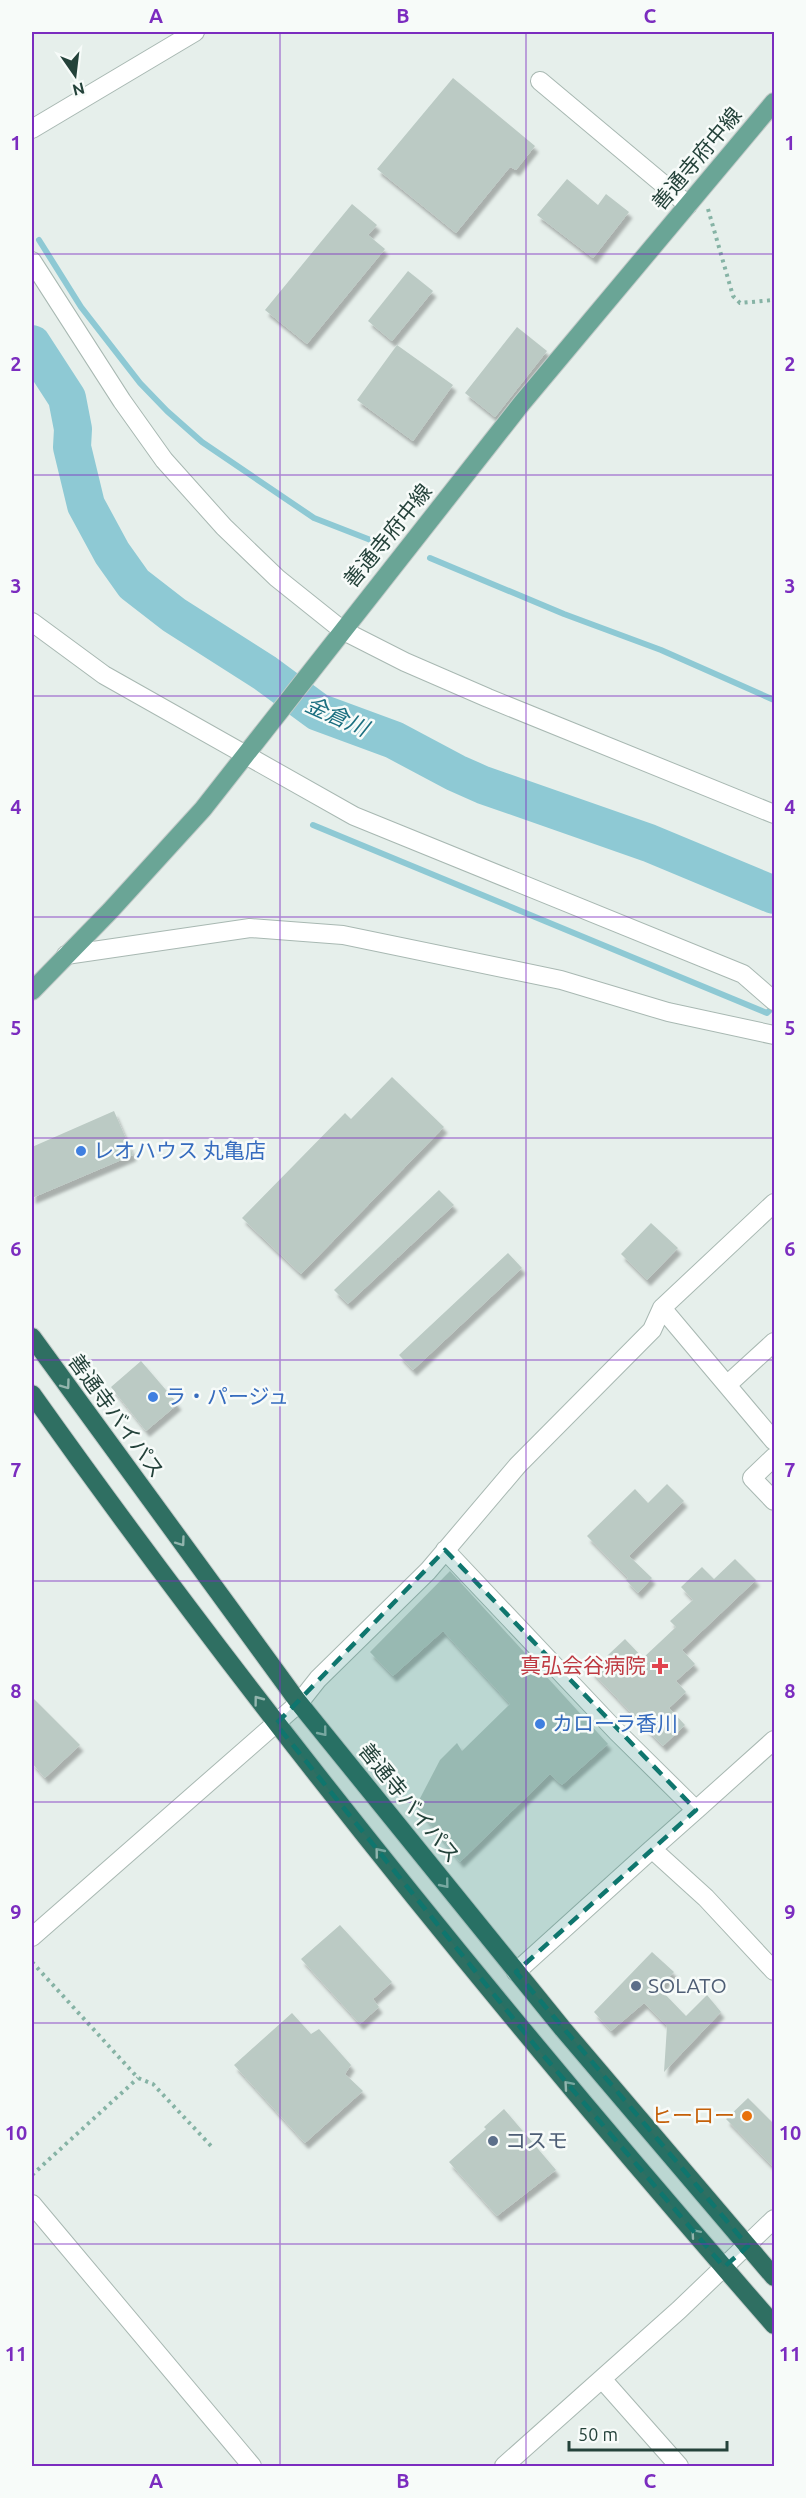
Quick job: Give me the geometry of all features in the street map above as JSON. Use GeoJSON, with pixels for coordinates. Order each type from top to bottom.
{"type":"FeatureCollection","features":[{"type":"Feature","properties":{"kind":"highway","name":"善通寺バイパス"},"geometry":{"type":"LineString","coordinates":[[32,1337],[299,1703],[516,1972],[774,2277]]}},
{"type":"Feature","properties":{"kind":"highway"},"geometry":{"type":"LineString","coordinates":[[32,1394],[276,1724],[537,2049],[774,2325]]}},
{"type":"Feature","properties":{"kind":"main road","name":"善通寺府中線"},"geometry":{"type":"LineString","coordinates":[[32,991],[154,865],[247,753],[257,737],[522,403],[774,102]]}},
{"type":"Feature","properties":{"kind":"street"},"geometry":{"type":"LineString","coordinates":[[32,129],[195,32]]}},
{"type":"Feature","properties":{"kind":"street"},"geometry":{"type":"LineString","coordinates":[[540,81],[691,201]]}},
{"type":"Feature","properties":{"kind":"street"},"geometry":{"type":"LineString","coordinates":[[32,261],[122,401],[165,460],[224,527],[337,638],[405,662],[774,814]]}},
{"type":"Feature","properties":{"kind":"street"},"geometry":{"type":"LineString","coordinates":[[32,622],[104,675],[247,753],[354,816],[743,974],[774,1001]]}},
{"type":"Feature","properties":{"kind":"street"},"geometry":{"type":"LineString","coordinates":[[66,956],[250,928],[343,935],[561,980],[668,1012],[774,1035]]}},
{"type":"Feature","properties":{"kind":"street"},"geometry":{"type":"LineString","coordinates":[[32,1937],[299,1703],[318,1680],[428,1571],[518,1465],[652,1330],[662,1308],[774,1203]]}},
{"type":"Feature","properties":{"kind":"street"},"geometry":{"type":"LineString","coordinates":[[662,1308],[774,1441]]}},
{"type":"Feature","properties":{"kind":"street"},"geometry":{"type":"LineString","coordinates":[[727,1385],[774,1342]]}},
{"type":"Feature","properties":{"kind":"street"},"geometry":{"type":"LineString","coordinates":[[774,1457],[752,1478],[774,1501]]}},
{"type":"Feature","properties":{"kind":"street"},"geometry":{"type":"LineString","coordinates":[[445,1550],[616,1732],[696,1810]]}},
{"type":"Feature","properties":{"kind":"street"},"geometry":{"type":"LineString","coordinates":[[516,1972],[774,1740]]}},
{"type":"Feature","properties":{"kind":"street"},"geometry":{"type":"LineString","coordinates":[[652,1849],[706,1898],[774,1971]]}},
{"type":"Feature","properties":{"kind":"street"},"geometry":{"type":"LineString","coordinates":[[32,2204],[252,2466]]}},
{"type":"Feature","properties":{"kind":"street"},"geometry":{"type":"LineString","coordinates":[[504,2466],[748,2246],[774,2219]]}},
{"type":"Feature","properties":{"kind":"street"},"geometry":{"type":"LineString","coordinates":[[602,2379],[679,2466]]}},
{"type":"Feature","properties":{"kind":"path"},"geometry":{"type":"LineString","coordinates":[[691,201],[707,208],[734,296],[740,303],[774,300]]}},
{"type":"Feature","properties":{"kind":"path"},"geometry":{"type":"LineString","coordinates":[[32,1962],[138,2078],[153,2084],[211,2146]]}},
{"type":"Feature","properties":{"kind":"path"},"geometry":{"type":"LineString","coordinates":[[32,2175],[138,2078]]}},
{"type":"Feature","properties":{"kind":"highlighted area"},"geometry":{"type":"Polygon","coordinates":[[[445,1550],[696,1810],[516,1972],[748,2246],[724,2267],[537,2048],[276,1724],[445,1550]]]}},
{"type":"Feature","properties":{"kind":"building"},"geometry":{"type":"Polygon","coordinates":[[[453,78],[535,146],[516,170],[510,167],[456,233],[377,169],[453,78]]]}},
{"type":"Feature","properties":{"kind":"building"},"geometry":{"type":"Polygon","coordinates":[[[567,179],[598,205],[606,194],[629,212],[593,258],[537,215],[567,179]]]}},
{"type":"Feature","properties":{"kind":"building"},"geometry":{"type":"Polygon","coordinates":[[[352,204],[377,225],[368,235],[385,249],[307,344],[265,310],[352,204]]]}},
{"type":"Feature","properties":{"kind":"building"},"geometry":{"type":"Polygon","coordinates":[[[408,271],[433,291],[392,341],[368,321],[408,271]]]}},
{"type":"Feature","properties":{"kind":"building"},"geometry":{"type":"Polygon","coordinates":[[[517,327],[547,351],[495,417],[465,393],[517,327]]]}},
{"type":"Feature","properties":{"kind":"building"},"geometry":{"type":"Polygon","coordinates":[[[397,345],[453,385],[413,441],[357,400],[397,345]]]}},
{"type":"Feature","properties":{"kind":"building"},"geometry":{"type":"Polygon","coordinates":[[[392,1077],[444,1127],[301,1274],[242,1218],[345,1113],[351,1119],[392,1077]]]}},
{"type":"Feature","properties":{"kind":"building","name":"レオハウス 丸亀店"},"geometry":{"type":"Polygon","coordinates":[[[114,1111],[133,1155],[32,1198],[32,1147],[114,1111]]]}},
{"type":"Feature","properties":{"kind":"building"},"geometry":{"type":"Polygon","coordinates":[[[439,1190],[454,1205],[348,1304],[334,1290],[439,1190]]]}},
{"type":"Feature","properties":{"kind":"building"},"geometry":{"type":"Polygon","coordinates":[[[651,1223],[678,1248],[647,1280],[621,1254],[651,1223]]]}},
{"type":"Feature","properties":{"kind":"building"},"geometry":{"type":"Polygon","coordinates":[[[508,1253],[522,1268],[413,1370],[399,1355],[508,1253]]]}},
{"type":"Feature","properties":{"kind":"building"},"geometry":{"type":"Polygon","coordinates":[[[141,1361],[178,1404],[146,1431],[111,1387],[141,1361]]]}},
{"type":"Feature","properties":{"kind":"building"},"geometry":{"type":"Polygon","coordinates":[[[667,1484],[684,1501],[629,1556],[652,1578],[638,1593],[626,1580],[628,1578],[587,1536],[635,1489],[648,1503],[667,1484]]]}},
{"type":"Feature","properties":{"kind":"building"},"geometry":{"type":"Polygon","coordinates":[[[735,1559],[756,1580],[682,1650],[695,1664],[676,1681],[686,1692],[669,1708],[685,1725],[663,1746],[591,1671],[625,1639],[643,1658],[676,1627],[670,1621],[693,1600],[681,1587],[702,1567],[714,1579],[735,1559]]]}},
{"type":"Feature","properties":{"kind":"building","name":"カローラ香川"},"geometry":{"type":"Polygon","coordinates":[[[450,1571],[608,1744],[562,1785],[550,1774],[460,1862],[416,1806],[440,1760],[457,1743],[462,1751],[510,1704],[443,1631],[393,1676],[370,1652],[450,1571]]]}},
{"type":"Feature","properties":{"kind":"building"},"geometry":{"type":"Polygon","coordinates":[[[32,1697],[80,1745],[45,1778],[32,1763],[32,1697]]]}},
{"type":"Feature","properties":{"kind":"building"},"geometry":{"type":"Polygon","coordinates":[[[340,1925],[392,1982],[373,1999],[379,2007],[360,2024],[301,1959],[340,1925]]]}},
{"type":"Feature","properties":{"kind":"building"},"geometry":{"type":"Polygon","coordinates":[[[652,1952],[674,1972],[659,1988],[686,2016],[707,1995],[721,2012],[664,2072],[667,2026],[644,2003],[611,2031],[594,2012],[652,1952]]]}},
{"type":"Feature","properties":{"kind":"building"},"geometry":{"type":"Polygon","coordinates":[[[292,2013],[311,2034],[319,2029],[351,2065],[345,2074],[363,2091],[305,2143],[234,2065],[292,2013]]]}},
{"type":"Feature","properties":{"kind":"building"},"geometry":{"type":"Polygon","coordinates":[[[748,2098],[774,2124],[774,2168],[726,2119],[748,2098]]]}},
{"type":"Feature","properties":{"kind":"building"},"geometry":{"type":"Polygon","coordinates":[[[504,2109],[556,2170],[497,2216],[449,2162],[486,2129],[484,2127],[504,2109]]]}},
{"type":"Feature","properties":{"kind":"waterway"},"geometry":{"type":"LineString","coordinates":[[39,240],[81,307],[140,383],[202,442],[314,518],[386,546]]}},
{"type":"Feature","properties":{"kind":"waterway","name":"金倉川"},"geometry":{"type":"LineString","coordinates":[[32,344],[67,398],[73,429],[72,447],[86,505],[112,553],[134,584],[174,615],[265,673],[318,712],[394,740],[483,785],[649,843],[774,895]]}},
{"type":"Feature","properties":{"kind":"waterway"},"geometry":{"type":"LineString","coordinates":[[430,558],[564,614],[661,650],[774,700]]}},
{"type":"Feature","properties":{"kind":"waterway"},"geometry":{"type":"LineString","coordinates":[[313,825],[767,1013],[774,1006]]}},
{"type":"Feature","properties":{"kind":"place","name":"レオハウス 丸亀店"},"geometry":{"type":"Point","coordinates":[81,1151]}},
{"type":"Feature","properties":{"kind":"place","name":"ラ・パージュ"},"geometry":{"type":"Point","coordinates":[153,1397]}},
{"type":"Feature","properties":{"kind":"place","name":"真弘会谷病院"},"geometry":{"type":"Point","coordinates":[660,1666]}},
{"type":"Feature","properties":{"kind":"place","name":"カローラ香川"},"geometry":{"type":"Point","coordinates":[540,1724]}},
{"type":"Feature","properties":{"kind":"place","name":"SOLATO"},"geometry":{"type":"Point","coordinates":[636,1986]}},
{"type":"Feature","properties":{"kind":"place","name":"ヒーロー"},"geometry":{"type":"Point","coordinates":[747,2116]}},
{"type":"Feature","properties":{"kind":"place","name":"コスモ"},"geometry":{"type":"Point","coordinates":[493,2141]}}]}
